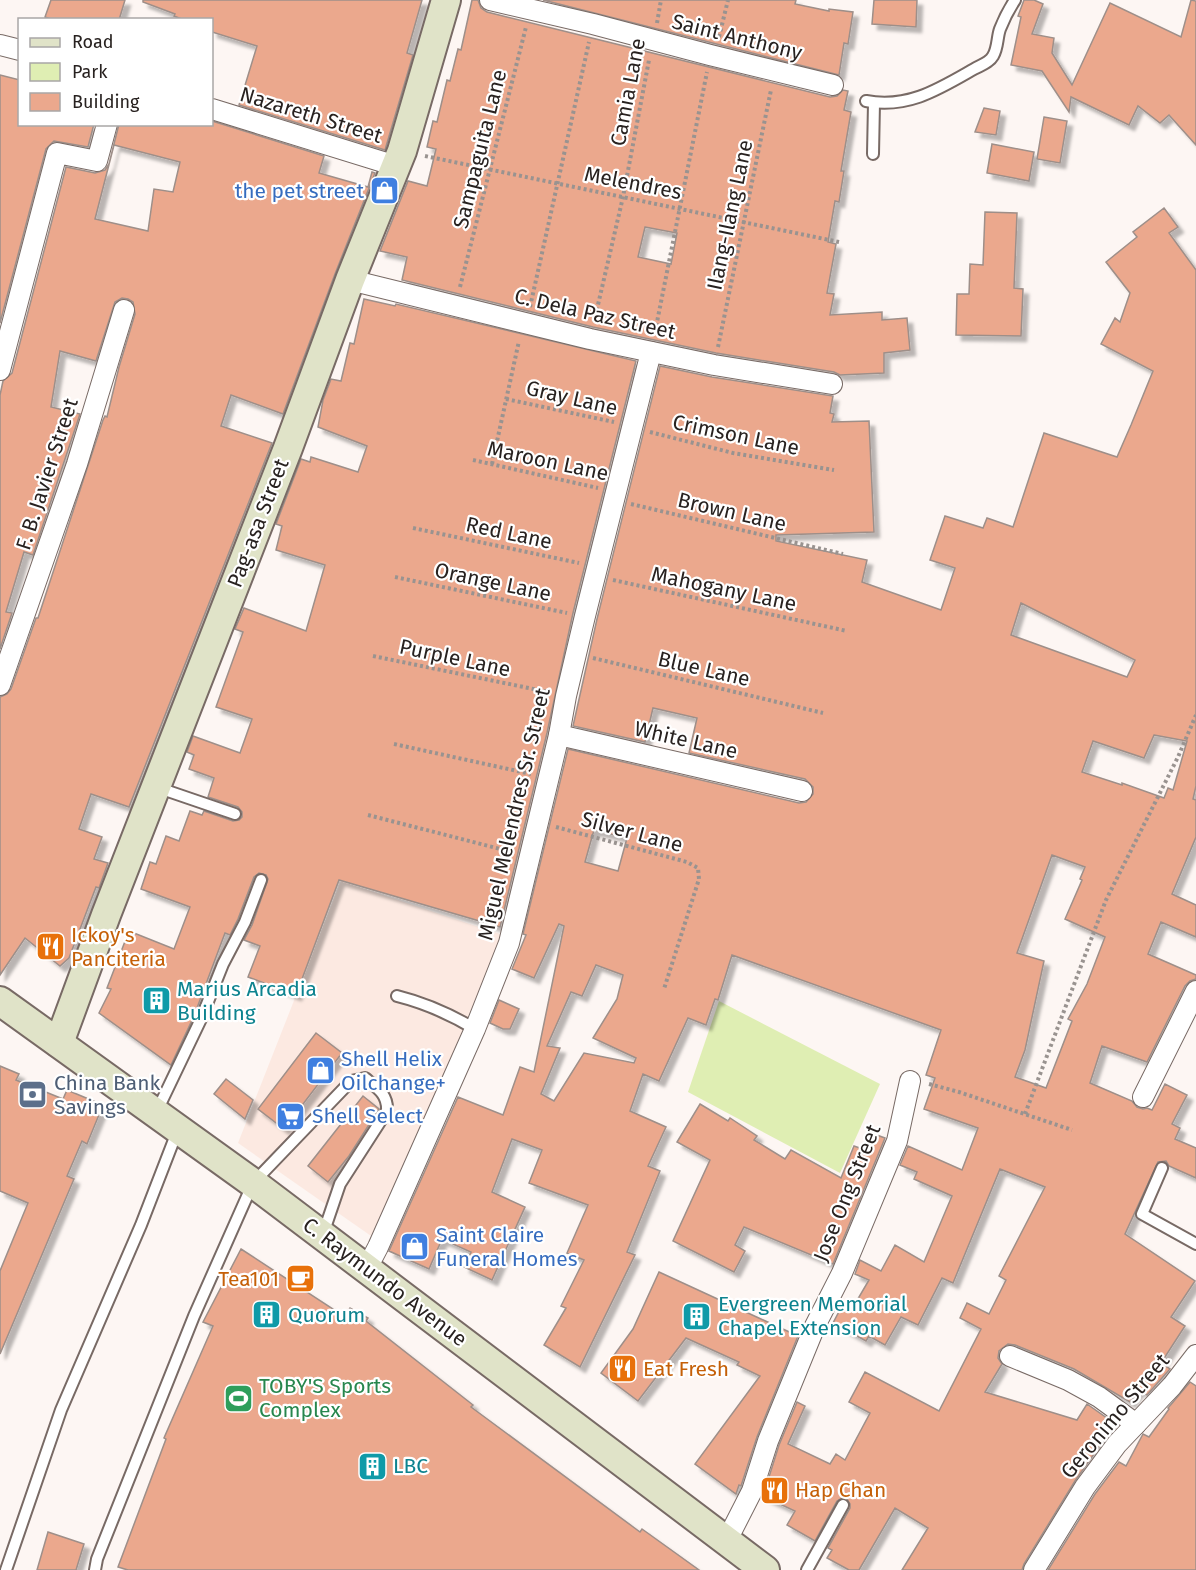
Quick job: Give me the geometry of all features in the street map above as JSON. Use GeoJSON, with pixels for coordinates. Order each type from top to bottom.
{"type":"FeatureCollection","features":[{"type":"Feature","properties":{"kind":"street","name":"Pag-asa Street"},"geometry":{"type":"LineString","coordinates":[[59,1043],[156,787],[193,674],[284,457],[350,280],[396,166],[446,0]]}},
{"type":"Feature","properties":{"kind":"street","name":"Saint Anthony"},"geometry":{"type":"LineString","coordinates":[[490,0],[832,85]]}},
{"type":"Feature","properties":{"kind":"street"},"geometry":{"type":"LineString","coordinates":[[0,45],[18,50]]}},
{"type":"Feature","properties":{"kind":"street","name":"Nazareth Street"},"geometry":{"type":"LineString","coordinates":[[213,109],[396,166]]}},
{"type":"Feature","properties":{"kind":"street"},"geometry":{"type":"LineString","coordinates":[[0,370],[57,153],[97,161],[106,126]]}},
{"type":"Feature","properties":{"kind":"street","name":"C. Dela Paz Street"},"geometry":{"type":"LineString","coordinates":[[350,280],[714,366],[832,384]]}},
{"type":"Feature","properties":{"kind":"street","name":"F. B. Javier Street"},"geometry":{"type":"LineString","coordinates":[[0,685],[77,464],[124,310]]}},
{"type":"Feature","properties":{"kind":"street","name":"Miguel Melendres Sr. Street"},"geometry":{"type":"LineString","coordinates":[[367,1268],[475,1029],[509,943],[539,822],[585,616],[651,352]]}},
{"type":"Feature","properties":{"kind":"street","name":"White Lane"},"geometry":{"type":"LineString","coordinates":[[559,735],[802,791]]}},
{"type":"Feature","properties":{"kind":"street"},"geometry":{"type":"LineString","coordinates":[[1143,1097],[1196,991]]}},
{"type":"Feature","properties":{"kind":"street","name":"C. Raymundo Avenue"},"geometry":{"type":"LineString","coordinates":[[0,1001],[254,1183],[726,1542],[754,1567]]}},
{"type":"Feature","properties":{"kind":"street","name":"Jose Ong Street"},"geometry":{"type":"LineString","coordinates":[[726,1542],[752,1491],[768,1442],[815,1326],[842,1273],[897,1141],[910,1081]]}},
{"type":"Feature","properties":{"kind":"street","name":"Geronimo Street"},"geometry":{"type":"LineString","coordinates":[[1034,1570],[1085,1487],[1196,1355]]}},
{"type":"Feature","properties":{"kind":"street"},"geometry":{"type":"LineString","coordinates":[[1010,1356],[1068,1380],[1099,1396],[1136,1424]]}},
{"type":"Feature","properties":{"kind":"lane"},"geometry":{"type":"LineString","coordinates":[[873,154],[870,102],[899,103],[922,96],[936,91],[987,62],[994,53],[999,31],[1015,0]]}},
{"type":"Feature","properties":{"kind":"lane"},"geometry":{"type":"LineString","coordinates":[[156,787],[236,814]]}},
{"type":"Feature","properties":{"kind":"lane"},"geometry":{"type":"LineString","coordinates":[[6,1570],[60,1410],[141,1225],[167,1121],[201,1019],[223,964],[245,922],[261,880]]}},
{"type":"Feature","properties":{"kind":"lane"},"geometry":{"type":"LineString","coordinates":[[397,996],[453,1016],[475,1029]]}},
{"type":"Feature","properties":{"kind":"lane"},"geometry":{"type":"LineString","coordinates":[[95,1570],[97,1559],[194,1316],[254,1183],[351,1081],[364,1078],[381,1091],[388,1101],[387,1111],[340,1184],[322,1236]]}},
{"type":"Feature","properties":{"kind":"lane"},"geometry":{"type":"LineString","coordinates":[[1162,1168],[1142,1214],[1196,1244]]}},
{"type":"Feature","properties":{"kind":"lane"},"geometry":{"type":"LineString","coordinates":[[807,1570],[843,1505]]}},
{"type":"Feature","properties":{"kind":"path","name":"Camia Lane"},"geometry":{"type":"LineString","coordinates":[[592,329],[623,197],[661,0]]}},
{"type":"Feature","properties":{"kind":"path"},"geometry":{"type":"LineString","coordinates":[[651,352],[710,55],[716,54],[728,0]]}},
{"type":"Feature","properties":{"kind":"path","name":"Sampaguita Lane"},"geometry":{"type":"LineString","coordinates":[[455,306],[531,10]]}},
{"type":"Feature","properties":{"kind":"path"},"geometry":{"type":"LineString","coordinates":[[492,464],[559,183],[593,24]]}},
{"type":"Feature","properties":{"kind":"path","name":"Ilang-Ilang Lane"},"geometry":{"type":"LineString","coordinates":[[714,366],[775,71]]}},
{"type":"Feature","properties":{"kind":"path","name":"Melendres"},"geometry":{"type":"LineString","coordinates":[[422,155],[838,242]]}},
{"type":"Feature","properties":{"kind":"path","name":"Gray Lane"},"geometry":{"type":"LineString","coordinates":[[506,399],[631,427]]}},
{"type":"Feature","properties":{"kind":"path","name":"Crimson Lane"},"geometry":{"type":"LineString","coordinates":[[631,427],[733,453],[834,470]]}},
{"type":"Feature","properties":{"kind":"path","name":"Maroon Lane"},"geometry":{"type":"LineString","coordinates":[[473,460],[616,496]]}},
{"type":"Feature","properties":{"kind":"path","name":"Brown Lane"},"geometry":{"type":"LineString","coordinates":[[616,496],[843,554]]}},
{"type":"Feature","properties":{"kind":"path","name":"Red Lane"},"geometry":{"type":"LineString","coordinates":[[413,528],[596,572]]}},
{"type":"Feature","properties":{"kind":"path","name":"Mahogany Lane"},"geometry":{"type":"LineString","coordinates":[[596,572],[847,632]]}},
{"type":"Feature","properties":{"kind":"path","name":"Orange Lane"},"geometry":{"type":"LineString","coordinates":[[395,577],[585,616]]}},
{"type":"Feature","properties":{"kind":"path","name":"Blue Lane"},"geometry":{"type":"LineString","coordinates":[[577,654],[823,713]]}},
{"type":"Feature","properties":{"kind":"path","name":"Purple Lane"},"geometry":{"type":"LineString","coordinates":[[373,656],[566,696]]}},
{"type":"Feature","properties":{"kind":"path"},"geometry":{"type":"LineString","coordinates":[[1025,1114],[1106,900],[1178,757],[1196,715]]}},
{"type":"Feature","properties":{"kind":"path"},"geometry":{"type":"LineString","coordinates":[[394,744],[540,776]]}},
{"type":"Feature","properties":{"kind":"path"},"geometry":{"type":"LineString","coordinates":[[368,815],[530,857]]}},
{"type":"Feature","properties":{"kind":"path","name":"Silver Lane"},"geometry":{"type":"LineString","coordinates":[[539,822],[687,862],[698,868],[699,879],[664,989]]}},
{"type":"Feature","properties":{"kind":"path"},"geometry":{"type":"LineString","coordinates":[[910,1081],[921,1081],[959,1092],[1072,1130]]}},
{"type":"Feature","properties":{"kind":"shaded area"},"geometry":{"type":"Polygon","coordinates":[[[341,881],[503,935],[374,1238],[238,1143],[341,881]]]}},
{"type":"Feature","properties":{"kind":"green space"},"geometry":{"type":"Polygon","coordinates":[[[719,1001],[880,1084],[840,1173],[688,1092],[719,1001]]]}},
{"type":"Feature","properties":{"kind":"building"},"geometry":{"type":"Polygon","coordinates":[[[51,0],[125,0],[120,18],[45,17],[51,0]]]}},
{"type":"Feature","properties":{"kind":"building"},"geometry":{"type":"Polygon","coordinates":[[[143,0],[422,0],[407,53],[413,55],[385,150],[239,105],[257,46],[213,32],[213,18],[179,18],[174,16],[175,14],[143,2],[143,0]]]}},
{"type":"Feature","properties":{"kind":"building"},"geometry":{"type":"Polygon","coordinates":[[[472,0],[478,0],[481,8],[487,12],[830,97],[837,96],[843,90],[848,91],[844,110],[851,112],[841,171],[844,171],[839,202],[835,201],[828,242],[836,244],[827,293],[834,294],[830,315],[882,312],[882,320],[907,318],[910,350],[884,353],[884,373],[840,375],[834,372],[716,353],[593,327],[402,280],[407,257],[380,251],[408,181],[427,186],[436,149],[427,147],[433,121],[437,122],[447,80],[450,81],[458,49],[461,50],[472,0]],[[645,227],[638,257],[671,264],[677,233],[645,227]]]}},
{"type":"Feature","properties":{"kind":"building"},"geometry":{"type":"Polygon","coordinates":[[[543,0],[796,0],[795,4],[829,11],[829,9],[853,12],[848,44],[844,43],[839,75],[543,0]]]}},
{"type":"Feature","properties":{"kind":"building"},"geometry":{"type":"Polygon","coordinates":[[[874,0],[917,0],[916,27],[872,24],[874,0]]]}},
{"type":"Feature","properties":{"kind":"building"},"geometry":{"type":"Polygon","coordinates":[[[1024,0],[1034,0],[1043,4],[1032,34],[1054,38],[1052,53],[1072,85],[1110,3],[1181,37],[1191,0],[1196,1],[1196,145],[1169,115],[1160,123],[1138,106],[1129,125],[1071,97],[1069,112],[1042,71],[1011,65],[1021,17],[1018,16],[1024,0]]]}},
{"type":"Feature","properties":{"kind":"building"},"geometry":{"type":"Polygon","coordinates":[[[0,75],[18,80],[18,126],[93,126],[88,147],[54,141],[46,149],[0,323],[0,75]]]}},
{"type":"Feature","properties":{"kind":"building"},"geometry":{"type":"Polygon","coordinates":[[[984,108],[1000,111],[996,135],[975,132],[984,108]]]}},
{"type":"Feature","properties":{"kind":"building"},"geometry":{"type":"Polygon","coordinates":[[[1044,117],[1067,121],[1060,163],[1037,159],[1044,117]]]}},
{"type":"Feature","properties":{"kind":"building"},"geometry":{"type":"Polygon","coordinates":[[[213,121],[324,156],[319,173],[368,187],[372,172],[375,173],[283,414],[231,395],[221,426],[272,443],[129,807],[91,794],[79,829],[102,837],[94,859],[108,863],[99,888],[96,887],[69,958],[60,966],[25,938],[0,975],[0,697],[11,689],[36,618],[38,618],[103,420],[105,416],[107,417],[135,314],[133,302],[122,298],[115,302],[96,361],[60,351],[51,407],[80,414],[33,555],[24,552],[6,612],[12,613],[0,649],[0,395],[3,381],[12,373],[66,167],[95,173],[105,170],[109,164],[118,126],[213,126],[213,121]],[[114,145],[95,219],[148,231],[154,189],[173,192],[180,162],[114,145]]]}},
{"type":"Feature","properties":{"kind":"building"},"geometry":{"type":"Polygon","coordinates":[[[992,144],[1034,152],[1029,181],[987,173],[992,144]]]}},
{"type":"Feature","properties":{"kind":"building"},"geometry":{"type":"Polygon","coordinates":[[[1164,208],[1178,227],[1169,233],[1196,270],[1196,786],[1193,799],[1196,800],[1196,837],[1172,894],[1196,905],[1196,937],[1161,922],[1148,954],[1196,975],[1196,979],[1185,986],[1147,1062],[1102,1046],[1090,1083],[1132,1101],[1137,1107],[1143,1109],[1152,1110],[1165,1084],[1187,1095],[1172,1124],[1180,1128],[1175,1139],[1196,1148],[1196,1178],[1169,1166],[1166,1161],[1158,1162],[1125,1234],[1195,1281],[1171,1317],[1185,1326],[1161,1363],[1170,1369],[1147,1395],[1139,1389],[1130,1402],[1074,1369],[1015,1345],[1008,1344],[999,1351],[998,1358],[1002,1364],[985,1392],[1077,1420],[1087,1404],[1111,1421],[1097,1441],[1101,1444],[1075,1481],[1022,1570],[902,1570],[928,1528],[895,1508],[859,1570],[849,1570],[827,1558],[832,1550],[828,1548],[850,1508],[847,1499],[842,1498],[837,1501],[815,1541],[787,1525],[795,1511],[763,1496],[779,1445],[797,1402],[805,1406],[788,1444],[830,1464],[836,1454],[845,1460],[870,1413],[849,1402],[865,1372],[939,1411],[981,1329],[960,1318],[967,1303],[989,1314],[1006,1280],[999,1276],[1045,1187],[1000,1169],[953,1283],[942,1278],[918,1325],[901,1317],[885,1345],[869,1336],[866,1341],[833,1323],[843,1304],[852,1309],[869,1280],[855,1274],[860,1260],[881,1271],[895,1245],[924,1262],[952,1196],[914,1179],[917,1172],[900,1165],[908,1146],[962,1170],[978,1128],[924,1109],[935,1078],[926,1075],[941,1030],[732,955],[718,1000],[715,999],[706,1025],[688,1018],[659,1081],[643,1074],[630,1111],[666,1127],[648,1166],[660,1171],[627,1252],[635,1255],[580,1367],[544,1345],[566,1308],[561,1306],[584,1260],[567,1253],[588,1205],[529,1183],[542,1150],[512,1139],[492,1192],[525,1207],[492,1280],[464,1267],[471,1252],[442,1239],[429,1269],[389,1251],[458,1097],[503,1115],[520,1067],[534,1072],[564,926],[559,924],[534,978],[512,969],[526,935],[523,934],[568,749],[799,803],[806,802],[813,794],[813,787],[805,779],[689,753],[697,718],[653,708],[645,742],[573,726],[597,619],[660,366],[712,377],[833,396],[830,413],[834,414],[832,422],[869,421],[874,532],[776,535],[776,541],[867,560],[862,582],[941,610],[955,568],[930,560],[945,516],[983,528],[987,518],[1013,527],[1044,433],[1117,457],[1153,371],[1101,344],[1115,318],[1120,322],[1130,293],[1106,262],[1137,237],[1133,232],[1164,208]],[[1021,603],[1011,635],[1127,677],[1135,660],[1021,603]],[[1154,735],[1144,758],[1093,741],[1082,772],[1164,798],[1168,788],[1173,790],[1187,741],[1154,735]],[[594,830],[585,862],[618,871],[627,838],[594,830]],[[1052,855],[1017,953],[1044,961],[1025,1050],[1015,1077],[1046,1088],[1072,1021],[1068,1019],[1087,984],[1105,937],[1065,919],[1082,880],[1080,879],[1085,867],[1052,855]],[[596,965],[582,996],[571,992],[547,1046],[560,1048],[541,1094],[554,1101],[584,1053],[634,1063],[636,1058],[593,1038],[617,999],[623,975],[596,965]]]}},
{"type":"Feature","properties":{"kind":"building"},"geometry":{"type":"Polygon","coordinates":[[[985,212],[1017,213],[1014,288],[1023,289],[1021,336],[956,335],[957,294],[969,294],[970,264],[983,265],[985,212]]]}},
{"type":"Feature","properties":{"kind":"building"},"geometry":{"type":"Polygon","coordinates":[[[364,299],[395,306],[396,304],[636,361],[573,613],[547,733],[500,927],[339,880],[296,995],[248,977],[260,946],[244,940],[252,925],[268,879],[266,875],[259,873],[254,877],[230,935],[225,933],[194,1016],[171,1065],[99,1013],[111,989],[107,988],[129,931],[174,949],[190,907],[141,889],[150,862],[156,864],[166,836],[179,841],[190,811],[202,815],[204,811],[233,821],[242,817],[242,812],[238,807],[208,797],[214,778],[189,769],[194,755],[187,752],[193,736],[240,753],[252,719],[216,707],[243,632],[235,629],[244,608],[306,631],[325,565],[276,550],[282,526],[276,524],[301,459],[310,462],[311,457],[358,472],[367,446],[318,427],[323,400],[331,379],[341,381],[350,343],[354,344],[364,299]]]}},
{"type":"Feature","properties":{"kind":"building"},"geometry":{"type":"Polygon","coordinates":[[[499,1000],[519,1009],[510,1029],[503,1029],[490,1023],[499,1000]]]}},
{"type":"Feature","properties":{"kind":"building"},"geometry":{"type":"Polygon","coordinates":[[[316,1033],[342,1053],[284,1129],[258,1109],[316,1033]]]}},
{"type":"Feature","properties":{"kind":"building"},"geometry":{"type":"Polygon","coordinates":[[[0,1066],[19,1074],[16,1080],[63,1099],[67,1090],[103,1105],[87,1144],[82,1141],[67,1176],[74,1179],[0,1354],[0,1271],[28,1203],[0,1191],[0,1066]]]}},
{"type":"Feature","properties":{"kind":"building"},"geometry":{"type":"Polygon","coordinates":[[[226,1079],[253,1100],[245,1119],[214,1094],[226,1079]]]}},
{"type":"Feature","properties":{"kind":"building"},"geometry":{"type":"Polygon","coordinates":[[[363,1096],[379,1109],[349,1156],[328,1182],[308,1166],[363,1096]]]}},
{"type":"Feature","properties":{"kind":"building"},"geometry":{"type":"Polygon","coordinates":[[[700,1104],[728,1121],[730,1118],[757,1136],[754,1140],[785,1159],[791,1150],[841,1178],[854,1146],[868,1151],[874,1134],[885,1138],[833,1264],[744,1227],[735,1245],[745,1251],[734,1272],[673,1241],[710,1160],[677,1142],[700,1104]]]}},
{"type":"Feature","properties":{"kind":"building"},"geometry":{"type":"Polygon","coordinates":[[[241,1249],[345,1317],[350,1308],[368,1318],[366,1321],[473,1405],[471,1407],[640,1532],[642,1529],[699,1570],[128,1570],[118,1567],[166,1439],[164,1438],[213,1326],[203,1322],[241,1249]]]}},
{"type":"Feature","properties":{"kind":"building"},"geometry":{"type":"Polygon","coordinates":[[[659,1272],[798,1336],[736,1494],[695,1464],[760,1376],[737,1365],[739,1362],[686,1338],[638,1401],[601,1373],[633,1329],[659,1272]]]}},
{"type":"Feature","properties":{"kind":"building"},"geometry":{"type":"Polygon","coordinates":[[[1190,1382],[1196,1386],[1196,1570],[1048,1570],[1095,1494],[1119,1462],[1126,1466],[1143,1434],[1149,1437],[1168,1408],[1190,1382]]]}},
{"type":"Feature","properties":{"kind":"building"},"geometry":{"type":"Polygon","coordinates":[[[48,1532],[84,1544],[76,1570],[37,1570],[48,1532]]]}},
{"type":"Feature","properties":{"kind":"place","name":"the pet street"},"geometry":{"type":"Point","coordinates":[385,191]}},
{"type":"Feature","properties":{"kind":"place","name":"Ickoy's Panciteria"},"geometry":{"type":"Point","coordinates":[50,947]}},
{"type":"Feature","properties":{"kind":"place","name":"Marius Arcadia Building"},"geometry":{"type":"Point","coordinates":[156,1001]}},
{"type":"Feature","properties":{"kind":"place","name":"Shell Helix Oilchange+"},"geometry":{"type":"Point","coordinates":[320,1071]}},
{"type":"Feature","properties":{"kind":"place","name":"China Bank Savings"},"geometry":{"type":"Point","coordinates":[33,1095]}},
{"type":"Feature","properties":{"kind":"place","name":"Shell Select"},"geometry":{"type":"Point","coordinates":[291,1116]}},
{"type":"Feature","properties":{"kind":"place","name":"Saint Claire Funeral Homes"},"geometry":{"type":"Point","coordinates":[415,1247]}},
{"type":"Feature","properties":{"kind":"place","name":"Tea101"},"geometry":{"type":"Point","coordinates":[300,1279]}},
{"type":"Feature","properties":{"kind":"place","name":"Quorum"},"geometry":{"type":"Point","coordinates":[267,1315]}},
{"type":"Feature","properties":{"kind":"place","name":"Evergreen Memorial Chapel Extension"},"geometry":{"type":"Point","coordinates":[697,1316]}},
{"type":"Feature","properties":{"kind":"place","name":"Eat Fresh"},"geometry":{"type":"Point","coordinates":[622,1369]}},
{"type":"Feature","properties":{"kind":"place","name":"TOBY'S Sports Complex"},"geometry":{"type":"Point","coordinates":[238,1398]}},
{"type":"Feature","properties":{"kind":"place","name":"LBC"},"geometry":{"type":"Point","coordinates":[372,1466]}},
{"type":"Feature","properties":{"kind":"place","name":"Hap Chan"},"geometry":{"type":"Point","coordinates":[774,1490]}}]}
